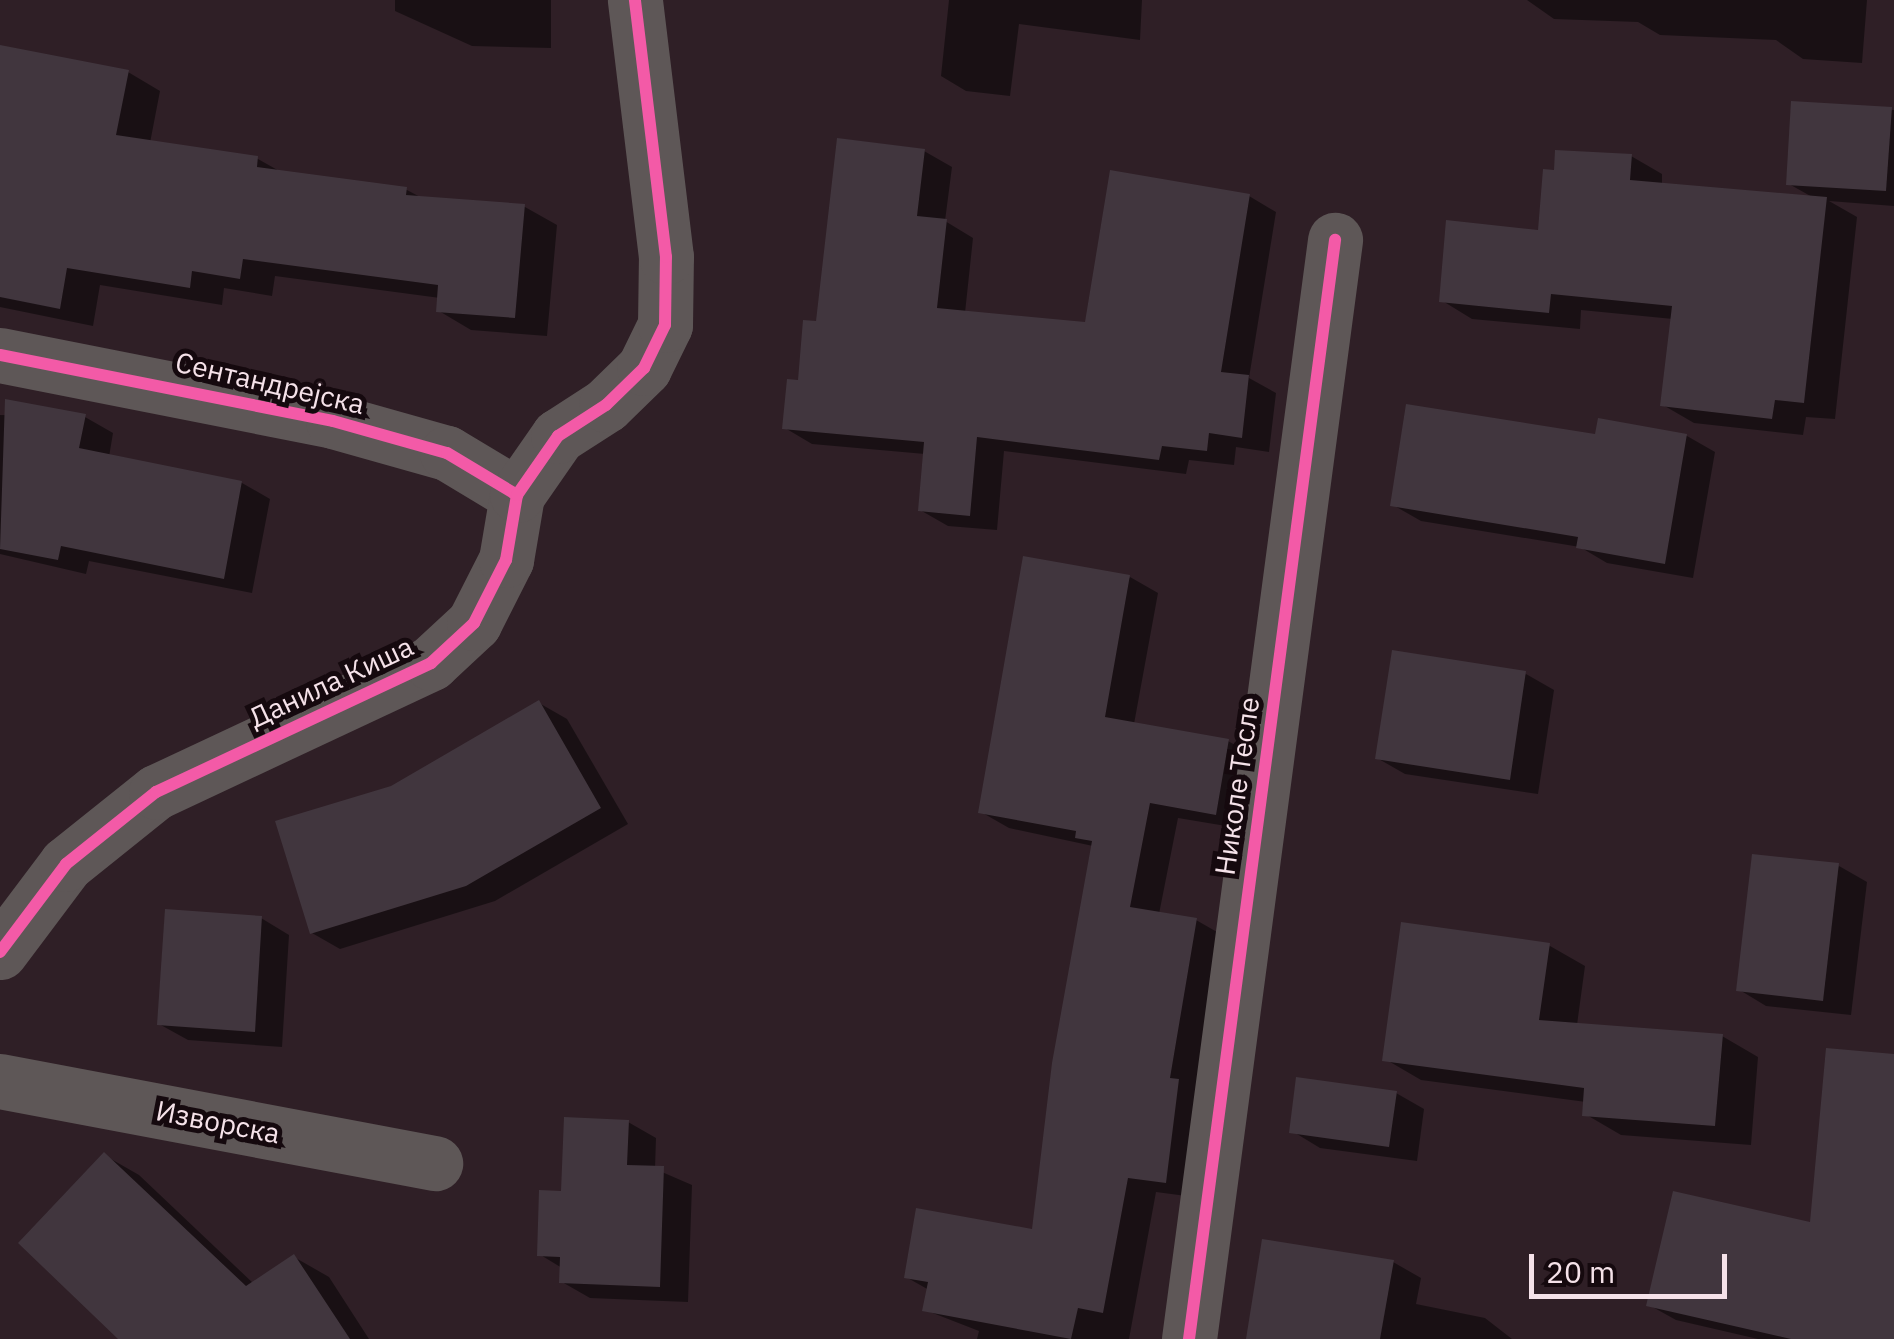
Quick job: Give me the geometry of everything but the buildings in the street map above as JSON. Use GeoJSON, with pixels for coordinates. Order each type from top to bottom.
{"type":"FeatureCollection","features":[{"type":"Feature","properties":{"kind":"street","name":"Данила Киша"},"geometry":{"type":"LineString","coordinates":[[0,952],[66,864],[156,792],[432,663],[474,623],[506,560],[517,495],[558,436],[606,405],[644,368],[665,325],[666,256],[635,0]]}},
{"type":"Feature","properties":{"kind":"street","name":"Николе Тесле"},"geometry":{"type":"LineString","coordinates":[[1189,1339],[1335,240]]}},
{"type":"Feature","properties":{"kind":"street","name":"Сентандрејска"},"geometry":{"type":"LineString","coordinates":[[0,356],[332,421],[447,453],[517,495]]}},
{"type":"Feature","properties":{"kind":"street","name":"Изворска"},"geometry":{"type":"LineString","coordinates":[[0,1081],[435,1163]]}},
{"type":"Feature","properties":{"kind":"cycle path"},"geometry":{"type":"LineString","coordinates":[[0,952],[66,864],[156,792],[431,663],[474,623],[506,560],[517,495],[558,436],[606,405],[644,368],[665,325],[666,257],[635,0]]}},
{"type":"Feature","properties":{"kind":"cycle path"},"geometry":{"type":"LineString","coordinates":[[1189,1339],[1335,240]]}},
{"type":"Feature","properties":{"kind":"cycle path"},"geometry":{"type":"LineString","coordinates":[[0,355],[333,421],[447,453],[517,495]]}}]}
